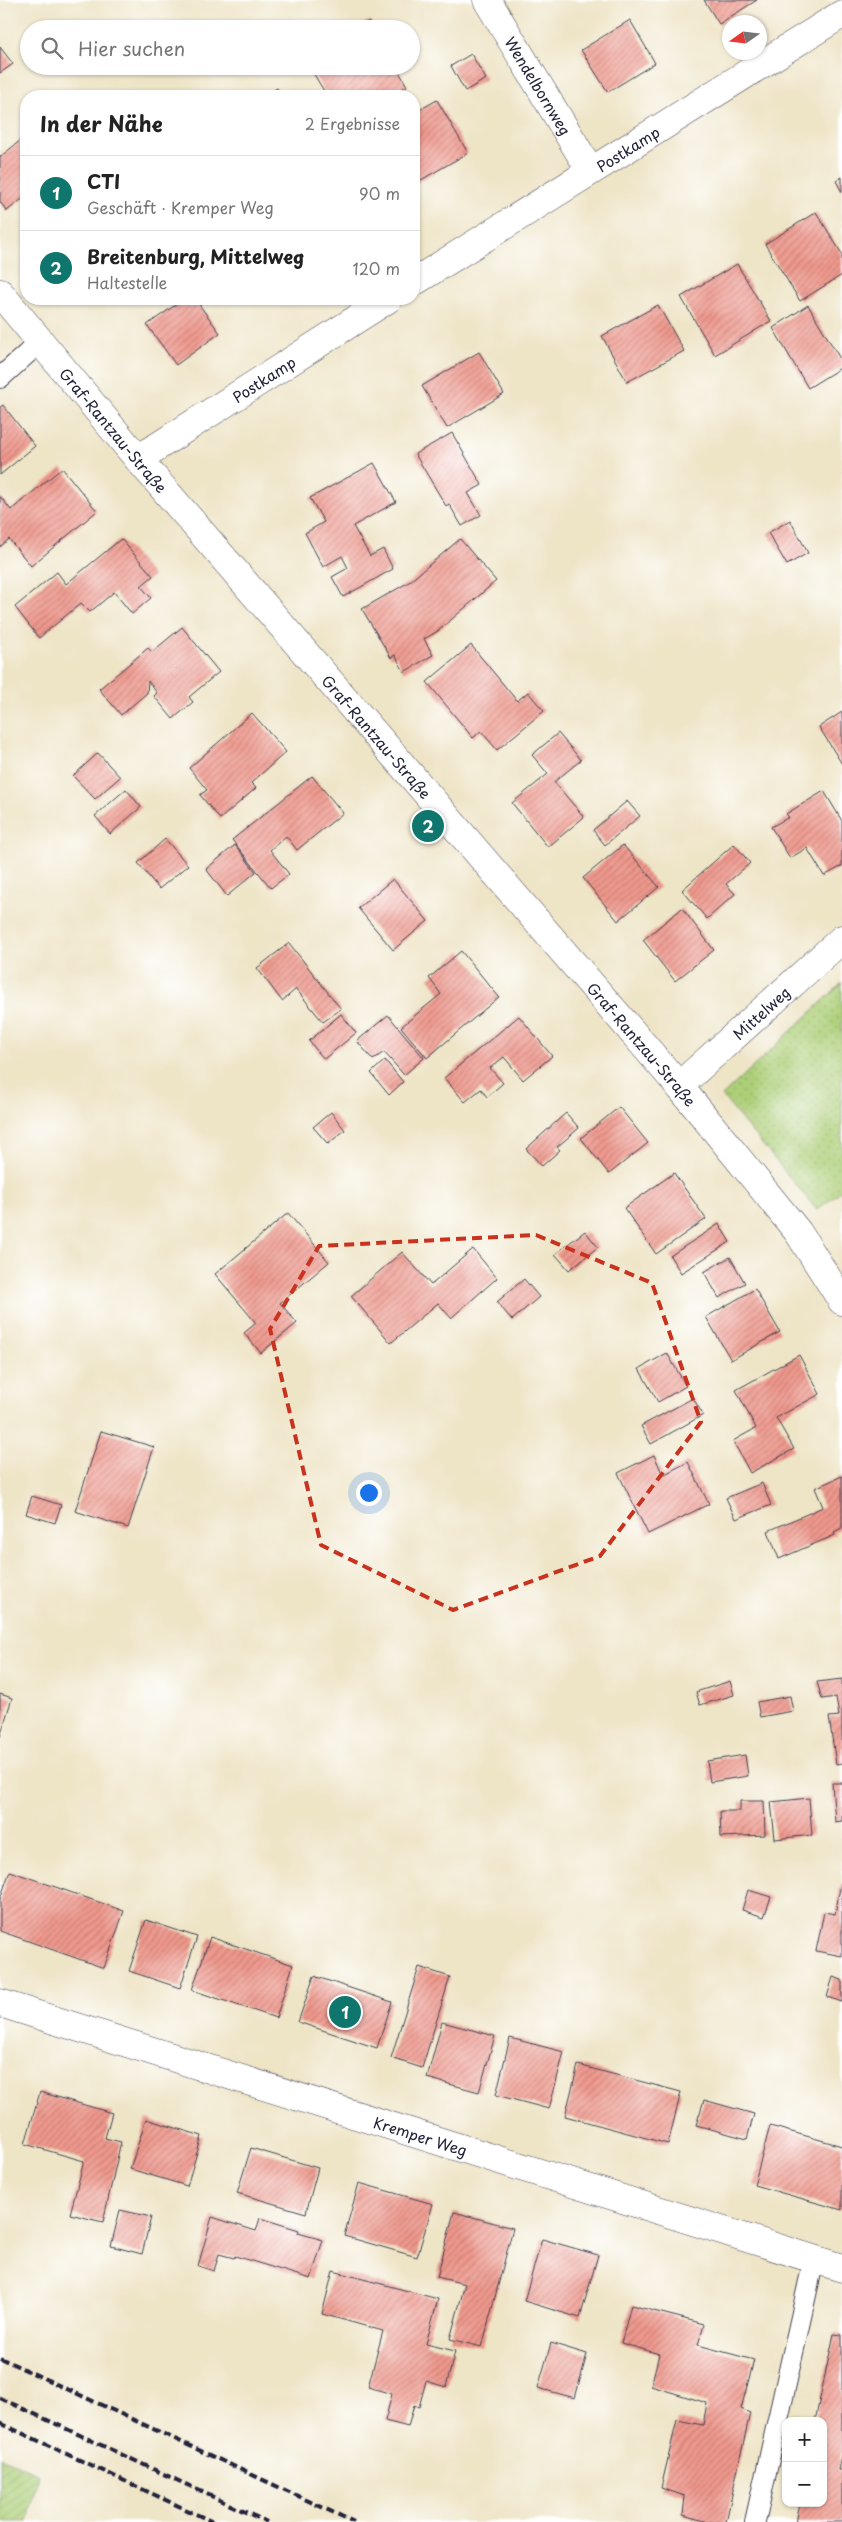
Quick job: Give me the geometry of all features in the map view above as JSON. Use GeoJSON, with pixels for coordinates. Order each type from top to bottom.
{"type":"FeatureCollection","features":[{"type":"Feature","properties":{"kind":"street","name":"Wendelbornweg"},"geometry":{"type":"LineString","coordinates":[[488,0],[590,170]]}},
{"type":"Feature","properties":{"kind":"street","name":"Postkamp"},"geometry":{"type":"LineString","coordinates":[[420,278],[842,14]]}},
{"type":"Feature","properties":{"kind":"street","name":"Graf-Rantzau-Straße"},"geometry":{"type":"LineString","coordinates":[[0,293],[138,458],[679,1086],[798,1232],[842,1301]]}},
{"type":"Feature","properties":{"kind":"street","name":"Postkamp"},"geometry":{"type":"LineString","coordinates":[[138,458],[379,305]]}},
{"type":"Feature","properties":{"kind":"street","name":"Mittelweg"},"geometry":{"type":"LineString","coordinates":[[679,1086],[842,939]]}},
{"type":"Feature","properties":{"kind":"street","name":"Kremper Weg"},"geometry":{"type":"LineString","coordinates":[[0,2003],[842,2268]]}},
{"type":"Feature","properties":{"kind":"lane"},"geometry":{"type":"LineString","coordinates":[[0,378],[40,342]]}},
{"type":"Feature","properties":{"kind":"lane"},"geometry":{"type":"LineString","coordinates":[[754,2522],[814,2259]]}},
{"type":"Feature","properties":{"kind":"highlighted area"},"geometry":{"type":"Polygon","coordinates":[[[536,1235],[652,1283],[701,1422],[600,1556],[453,1610],[321,1545],[270,1329],[319,1246],[536,1235]]]}},
{"type":"Feature","properties":{"kind":"green space"},"geometry":{"type":"Polygon","coordinates":[[[842,983],[842,1190],[817,1210],[722,1096],[842,983]]]}},
{"type":"Feature","properties":{"kind":"green space"},"geometry":{"type":"Polygon","coordinates":[[[0,2456],[38,2474],[28,2522],[0,2522],[0,2456]]]}},
{"type":"Feature","properties":{"kind":"building"},"geometry":{"type":"Polygon","coordinates":[[[704,0],[757,0],[733,15],[722,15],[722,22],[719,24],[704,0]]]}},
{"type":"Feature","properties":{"kind":"building"},"geometry":{"type":"Polygon","coordinates":[[[630,20],[655,63],[608,92],[581,50],[630,20]]]}},
{"type":"Feature","properties":{"kind":"building"},"geometry":{"type":"Polygon","coordinates":[[[0,47],[13,64],[0,73],[0,47]]]}},
{"type":"Feature","properties":{"kind":"building"},"geometry":{"type":"Polygon","coordinates":[[[471,54],[486,79],[465,91],[451,66],[471,54]]]}},
{"type":"Feature","properties":{"kind":"building"},"geometry":{"type":"Polygon","coordinates":[[[314,75],[401,75],[407,86],[400,90],[323,90],[314,75]]]}},
{"type":"Feature","properties":{"kind":"building"},"geometry":{"type":"Polygon","coordinates":[[[437,100],[468,153],[420,181],[420,110],[437,100]]]}},
{"type":"Feature","properties":{"kind":"building"},"geometry":{"type":"Polygon","coordinates":[[[20,141],[20,201],[7,211],[0,202],[0,157],[20,141]]]}},
{"type":"Feature","properties":{"kind":"building"},"geometry":{"type":"Polygon","coordinates":[[[842,177],[842,192],[836,181],[842,177]]]}},
{"type":"Feature","properties":{"kind":"building"},"geometry":{"type":"Polygon","coordinates":[[[816,212],[842,254],[842,275],[800,301],[765,244],[816,212]]]}},
{"type":"Feature","properties":{"kind":"building"},"geometry":{"type":"Polygon","coordinates":[[[737,264],[771,321],[715,355],[681,297],[737,264]]]}},
{"type":"Feature","properties":{"kind":"building"},"geometry":{"type":"Polygon","coordinates":[[[175,305],[199,305],[220,333],[176,365],[147,325],[175,305]]]}},
{"type":"Feature","properties":{"kind":"building"},"geometry":{"type":"Polygon","coordinates":[[[658,305],[684,351],[627,382],[602,336],[658,305]]]}},
{"type":"Feature","properties":{"kind":"building"},"geometry":{"type":"Polygon","coordinates":[[[808,305],[842,362],[842,367],[808,388],[773,328],[808,305]]]}},
{"type":"Feature","properties":{"kind":"building"},"geometry":{"type":"Polygon","coordinates":[[[479,352],[504,394],[447,428],[422,386],[479,352]]]}},
{"type":"Feature","properties":{"kind":"building"},"geometry":{"type":"Polygon","coordinates":[[[3,405],[35,446],[0,475],[0,407],[3,405]]]}},
{"type":"Feature","properties":{"kind":"building"},"geometry":{"type":"Polygon","coordinates":[[[452,433],[482,485],[468,493],[481,515],[462,526],[449,504],[446,506],[415,454],[452,433]]]}},
{"type":"Feature","properties":{"kind":"building"},"geometry":{"type":"Polygon","coordinates":[[[374,463],[396,502],[353,526],[370,556],[383,549],[393,569],[343,597],[332,577],[348,568],[342,556],[323,567],[305,533],[324,522],[310,498],[374,463]]]}},
{"type":"Feature","properties":{"kind":"building"},"geometry":{"type":"Polygon","coordinates":[[[62,468],[97,511],[31,566],[9,539],[0,547],[0,496],[11,510],[62,468]]]}},
{"type":"Feature","properties":{"kind":"building"},"geometry":{"type":"Polygon","coordinates":[[[790,520],[808,553],[787,565],[768,533],[790,520]]]}},
{"type":"Feature","properties":{"kind":"building"},"geometry":{"type":"Polygon","coordinates":[[[121,539],[153,576],[141,586],[151,598],[132,614],[114,592],[90,612],[81,603],[39,638],[15,607],[57,572],[66,584],[121,539]]]}},
{"type":"Feature","properties":{"kind":"building"},"geometry":{"type":"Polygon","coordinates":[[[460,539],[496,581],[438,631],[424,639],[433,655],[404,672],[395,655],[391,658],[362,609],[409,582],[460,539]]]}},
{"type":"Feature","properties":{"kind":"building"},"geometry":{"type":"Polygon","coordinates":[[[182,627],[219,672],[189,697],[193,702],[173,719],[154,696],[157,693],[148,681],[147,693],[121,715],[99,689],[148,648],[152,652],[182,627]]]}},
{"type":"Feature","properties":{"kind":"building"},"geometry":{"type":"Polygon","coordinates":[[[471,645],[517,701],[528,692],[544,711],[497,750],[481,731],[473,738],[427,682],[471,645]]]}},
{"type":"Feature","properties":{"kind":"building"},"geometry":{"type":"Polygon","coordinates":[[[842,712],[842,764],[819,727],[842,712]]]}},
{"type":"Feature","properties":{"kind":"building"},"geometry":{"type":"Polygon","coordinates":[[[252,713],[286,752],[251,783],[256,788],[220,819],[200,795],[207,790],[189,768],[252,713]]]}},
{"type":"Feature","properties":{"kind":"building"},"geometry":{"type":"Polygon","coordinates":[[[558,733],[581,760],[554,782],[584,817],[548,847],[512,803],[548,774],[532,755],[558,733]]]}},
{"type":"Feature","properties":{"kind":"building"},"geometry":{"type":"Polygon","coordinates":[[[98,753],[120,777],[95,799],[73,776],[98,753]]]}},
{"type":"Feature","properties":{"kind":"building"},"geometry":{"type":"Polygon","coordinates":[[[312,776],[343,813],[297,850],[286,836],[270,850],[289,874],[271,888],[232,840],[312,776]]]}},
{"type":"Feature","properties":{"kind":"building"},"geometry":{"type":"Polygon","coordinates":[[[126,789],[141,807],[110,834],[95,816],[126,789]]]}},
{"type":"Feature","properties":{"kind":"building"},"geometry":{"type":"Polygon","coordinates":[[[824,791],[842,821],[842,866],[824,876],[807,848],[790,858],[771,827],[789,817],[786,814],[824,791]]]}},
{"type":"Feature","properties":{"kind":"building"},"geometry":{"type":"Polygon","coordinates":[[[627,801],[640,816],[605,845],[593,830],[627,801]]]}},
{"type":"Feature","properties":{"kind":"building"},"geometry":{"type":"Polygon","coordinates":[[[165,839],[188,865],[159,889],[138,863],[165,839]]]}},
{"type":"Feature","properties":{"kind":"building"},"geometry":{"type":"Polygon","coordinates":[[[734,844],[750,863],[726,884],[735,894],[707,919],[682,890],[734,844]]]}},
{"type":"Feature","properties":{"kind":"building"},"geometry":{"type":"Polygon","coordinates":[[[235,845],[256,872],[227,896],[206,869],[235,845]]]}},
{"type":"Feature","properties":{"kind":"building"},"geometry":{"type":"Polygon","coordinates":[[[623,845],[659,887],[618,921],[583,878],[623,845]]]}},
{"type":"Feature","properties":{"kind":"building"},"geometry":{"type":"Polygon","coordinates":[[[393,879],[428,921],[393,950],[358,908],[393,879]]]}},
{"type":"Feature","properties":{"kind":"building"},"geometry":{"type":"Polygon","coordinates":[[[682,908],[714,950],[675,981],[643,940],[682,908]]]}},
{"type":"Feature","properties":{"kind":"building"},"geometry":{"type":"Polygon","coordinates":[[[289,943],[341,1009],[323,1022],[296,989],[282,1001],[257,968],[289,943]]]}},
{"type":"Feature","properties":{"kind":"building"},"geometry":{"type":"Polygon","coordinates":[[[461,951],[499,997],[427,1058],[401,1027],[441,994],[429,978],[461,951]]]}},
{"type":"Feature","properties":{"kind":"building"},"geometry":{"type":"Polygon","coordinates":[[[341,1014],[356,1033],[324,1059],[309,1041],[341,1014]]]}},
{"type":"Feature","properties":{"kind":"building"},"geometry":{"type":"Polygon","coordinates":[[[388,1015],[424,1058],[404,1075],[384,1052],[373,1060],[357,1041],[388,1015]]]}},
{"type":"Feature","properties":{"kind":"building"},"geometry":{"type":"Polygon","coordinates":[[[519,1016],[552,1056],[523,1080],[504,1057],[490,1068],[503,1083],[487,1097],[481,1089],[465,1102],[444,1078],[519,1016]]]}},
{"type":"Feature","properties":{"kind":"building"},"geometry":{"type":"Polygon","coordinates":[[[385,1060],[403,1082],[389,1095],[371,1073],[385,1060]]]}},
{"type":"Feature","properties":{"kind":"building"},"geometry":{"type":"Polygon","coordinates":[[[619,1107],[648,1143],[609,1174],[581,1138],[619,1107]]]}},
{"type":"Feature","properties":{"kind":"building"},"geometry":{"type":"Polygon","coordinates":[[[331,1112],[345,1130],[328,1144],[313,1127],[331,1112]]]}},
{"type":"Feature","properties":{"kind":"building"},"geometry":{"type":"Polygon","coordinates":[[[566,1113],[579,1128],[557,1147],[560,1150],[542,1166],[526,1149],[566,1113]]]}},
{"type":"Feature","properties":{"kind":"building"},"geometry":{"type":"Polygon","coordinates":[[[674,1173],[706,1219],[656,1254],[624,1208],[674,1173]]]}},
{"type":"Feature","properties":{"kind":"building"},"geometry":{"type":"Polygon","coordinates":[[[288,1213],[329,1262],[280,1303],[297,1323],[261,1353],[244,1333],[256,1323],[215,1274],[288,1213]]]}},
{"type":"Feature","properties":{"kind":"building"},"geometry":{"type":"Polygon","coordinates":[[[719,1224],[730,1242],[681,1273],[670,1256],[719,1224]]]}},
{"type":"Feature","properties":{"kind":"building"},"geometry":{"type":"Polygon","coordinates":[[[585,1231],[598,1247],[569,1270],[555,1254],[585,1231]]]}},
{"type":"Feature","properties":{"kind":"building"},"geometry":{"type":"Polygon","coordinates":[[[473,1249],[497,1278],[451,1318],[438,1303],[391,1343],[351,1296],[402,1252],[431,1285],[473,1249]]]}},
{"type":"Feature","properties":{"kind":"building"},"geometry":{"type":"Polygon","coordinates":[[[730,1257],[745,1283],[719,1298],[704,1272],[730,1257]]]}},
{"type":"Feature","properties":{"kind":"building"},"geometry":{"type":"Polygon","coordinates":[[[524,1279],[539,1297],[512,1320],[497,1302],[524,1279]]]}},
{"type":"Feature","properties":{"kind":"building"},"geometry":{"type":"Polygon","coordinates":[[[755,1289],[780,1332],[731,1360],[706,1317],[755,1289]]]}},
{"type":"Feature","properties":{"kind":"building"},"geometry":{"type":"Polygon","coordinates":[[[667,1353],[686,1386],[658,1402],[639,1369],[667,1353]]]}},
{"type":"Feature","properties":{"kind":"building"},"geometry":{"type":"Polygon","coordinates":[[[799,1355],[820,1394],[776,1418],[794,1449],[750,1473],[733,1441],[756,1428],[736,1390],[799,1355]]]}},
{"type":"Feature","properties":{"kind":"building"},"geometry":{"type":"Polygon","coordinates":[[[693,1398],[703,1415],[651,1444],[641,1426],[693,1398]]]}},
{"type":"Feature","properties":{"kind":"building"},"geometry":{"type":"Polygon","coordinates":[[[101,1431],[154,1447],[128,1528],[75,1511],[101,1431]]]}},
{"type":"Feature","properties":{"kind":"building"},"geometry":{"type":"Polygon","coordinates":[[[654,1455],[663,1475],[688,1462],[709,1504],[648,1534],[618,1473],[654,1455]]]}},
{"type":"Feature","properties":{"kind":"building"},"geometry":{"type":"Polygon","coordinates":[[[842,1476],[842,1528],[834,1532],[835,1535],[779,1559],[768,1531],[823,1507],[815,1488],[842,1476]]]}},
{"type":"Feature","properties":{"kind":"building"},"geometry":{"type":"Polygon","coordinates":[[[762,1483],[771,1505],[736,1519],[726,1498],[762,1483]]]}},
{"type":"Feature","properties":{"kind":"building"},"geometry":{"type":"Polygon","coordinates":[[[32,1496],[61,1505],[55,1523],[26,1514],[32,1496]]]}},
{"type":"Feature","properties":{"kind":"building"},"geometry":{"type":"Polygon","coordinates":[[[842,1679],[842,1763],[836,1764],[829,1717],[839,1716],[836,1697],[822,1699],[817,1682],[842,1679]]]}},
{"type":"Feature","properties":{"kind":"building"},"geometry":{"type":"Polygon","coordinates":[[[730,1681],[734,1695],[700,1705],[696,1692],[730,1681]]]}},
{"type":"Feature","properties":{"kind":"building"},"geometry":{"type":"Polygon","coordinates":[[[0,1694],[12,1698],[0,1737],[0,1694]]]}},
{"type":"Feature","properties":{"kind":"building"},"geometry":{"type":"Polygon","coordinates":[[[790,1696],[793,1711],[760,1717],[757,1702],[790,1696]]]}},
{"type":"Feature","properties":{"kind":"building"},"geometry":{"type":"Polygon","coordinates":[[[745,1755],[748,1776],[710,1782],[707,1761],[745,1755]]]}},
{"type":"Feature","properties":{"kind":"building"},"geometry":{"type":"Polygon","coordinates":[[[832,1783],[842,1783],[842,1821],[835,1822],[832,1783]]]}},
{"type":"Feature","properties":{"kind":"building"},"geometry":{"type":"Polygon","coordinates":[[[809,1798],[812,1835],[775,1839],[771,1802],[809,1798]]]}},
{"type":"Feature","properties":{"kind":"building"},"geometry":{"type":"Polygon","coordinates":[[[740,1801],[764,1801],[765,1835],[721,1837],[720,1811],[740,1811],[740,1801]]]}},
{"type":"Feature","properties":{"kind":"building"},"geometry":{"type":"Polygon","coordinates":[[[10,1871],[124,1911],[104,1968],[0,1931],[0,1899],[10,1871]]]}},
{"type":"Feature","properties":{"kind":"building"},"geometry":{"type":"Polygon","coordinates":[[[841,1883],[842,1956],[816,1951],[824,1912],[835,1914],[841,1883]]]}},
{"type":"Feature","properties":{"kind":"building"},"geometry":{"type":"Polygon","coordinates":[[[748,1890],[771,1897],[764,1917],[742,1910],[748,1890]]]}},
{"type":"Feature","properties":{"kind":"building"},"geometry":{"type":"Polygon","coordinates":[[[146,1920],[197,1937],[180,1988],[129,1971],[146,1920]]]}},
{"type":"Feature","properties":{"kind":"building"},"geometry":{"type":"Polygon","coordinates":[[[210,1937],[293,1965],[276,2018],[192,1990],[210,1937]]]}},
{"type":"Feature","properties":{"kind":"building"},"geometry":{"type":"Polygon","coordinates":[[[419,1967],[450,1977],[422,2068],[391,2058],[419,1967]]]}},
{"type":"Feature","properties":{"kind":"building"},"geometry":{"type":"Polygon","coordinates":[[[314,1976],[392,2002],[377,2048],[298,2022],[314,1976]]]}},
{"type":"Feature","properties":{"kind":"building"},"geometry":{"type":"Polygon","coordinates":[[[833,1977],[842,1980],[842,2002],[827,1997],[833,1977]]]}},
{"type":"Feature","properties":{"kind":"building"},"geometry":{"type":"Polygon","coordinates":[[[442,2022],[495,2036],[479,2092],[427,2078],[442,2022]]]}},
{"type":"Feature","properties":{"kind":"building"},"geometry":{"type":"Polygon","coordinates":[[[510,2038],[564,2052],[549,2109],[496,2095],[510,2038]]]}},
{"type":"Feature","properties":{"kind":"building"},"geometry":{"type":"Polygon","coordinates":[[[578,2065],[681,2092],[668,2144],[565,2116],[578,2065]]]}},
{"type":"Feature","properties":{"kind":"building"},"geometry":{"type":"Polygon","coordinates":[[[40,2092],[112,2113],[105,2138],[121,2142],[103,2222],[70,2214],[84,2161],[25,2144],[40,2092]]]}},
{"type":"Feature","properties":{"kind":"building"},"geometry":{"type":"Polygon","coordinates":[[[704,2100],[754,2114],[747,2139],[696,2125],[704,2100]]]}},
{"type":"Feature","properties":{"kind":"building"},"geometry":{"type":"Polygon","coordinates":[[[146,2119],[202,2136],[187,2186],[130,2169],[146,2119]]]}},
{"type":"Feature","properties":{"kind":"building"},"geometry":{"type":"Polygon","coordinates":[[[770,2126],[842,2146],[842,2210],[754,2185],[770,2126]]]}},
{"type":"Feature","properties":{"kind":"building"},"geometry":{"type":"Polygon","coordinates":[[[251,2148],[318,2168],[306,2213],[237,2193],[251,2148]]]}},
{"type":"Feature","properties":{"kind":"building"},"geometry":{"type":"Polygon","coordinates":[[[359,2183],[433,2204],[417,2257],[344,2236],[359,2183]]]}},
{"type":"Feature","properties":{"kind":"building"},"geometry":{"type":"Polygon","coordinates":[[[120,2210],[151,2217],[142,2254],[111,2246],[120,2210]]]}},
{"type":"Feature","properties":{"kind":"building"},"geometry":{"type":"Polygon","coordinates":[[[454,2212],[513,2228],[482,2347],[450,2339],[465,2284],[437,2277],[454,2212]]]}},
{"type":"Feature","properties":{"kind":"building"},"geometry":{"type":"Polygon","coordinates":[[[212,2217],[256,2231],[260,2218],[299,2230],[298,2233],[323,2240],[311,2279],[235,2256],[234,2258],[219,2254],[214,2271],[198,2266],[212,2217]]]}},
{"type":"Feature","properties":{"kind":"building"},"geometry":{"type":"Polygon","coordinates":[[[542,2239],[598,2255],[580,2318],[524,2301],[542,2239]]]}},
{"type":"Feature","properties":{"kind":"building"},"geometry":{"type":"Polygon","coordinates":[[[333,2271],[438,2299],[426,2344],[455,2351],[446,2387],[426,2381],[419,2407],[414,2405],[408,2427],[385,2421],[392,2394],[368,2387],[383,2331],[322,2314],[333,2271]]]}},
{"type":"Feature","properties":{"kind":"building"},"geometry":{"type":"Polygon","coordinates":[[[631,2305],[704,2324],[698,2345],[754,2360],[741,2409],[750,2413],[726,2522],[708,2522],[683,2515],[685,2496],[661,2488],[677,2420],[703,2425],[707,2403],[651,2386],[659,2354],[621,2343],[631,2305]]]}},
{"type":"Feature","properties":{"kind":"building"},"geometry":{"type":"Polygon","coordinates":[[[834,2334],[842,2335],[842,2452],[838,2470],[842,2470],[842,2522],[796,2522],[799,2507],[827,2507],[827,2417],[816,2417],[834,2334]]]}},
{"type":"Feature","properties":{"kind":"building"},"geometry":{"type":"Polygon","coordinates":[[[551,2343],[587,2354],[575,2398],[538,2388],[551,2343]]]}},
{"type":"Feature","properties":{"kind":"railway"},"geometry":{"type":"LineString","coordinates":[[0,2358],[354,2522]]}},
{"type":"Feature","properties":{"kind":"railway"},"geometry":{"type":"LineString","coordinates":[[0,2398],[267,2522]]}},
{"type":"Feature","properties":{"kind":"railway"},"geometry":{"type":"LineString","coordinates":[[0,2423],[213,2522]]}},
{"type":"Feature","properties":{"kind":"place","name":"Breitenburg, Mittelweg"},"geometry":{"type":"Point","coordinates":[428,826]}},
{"type":"Feature","properties":{"kind":"place","name":"CTI"},"geometry":{"type":"Point","coordinates":[345,2012]}}]}
